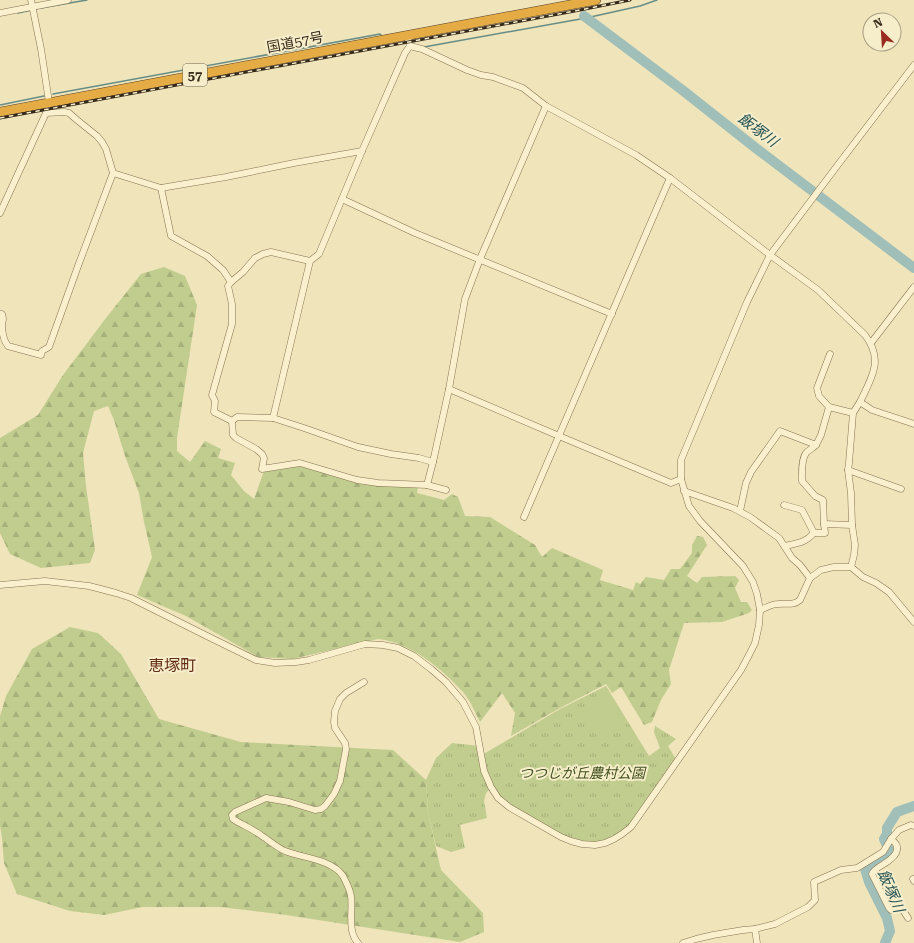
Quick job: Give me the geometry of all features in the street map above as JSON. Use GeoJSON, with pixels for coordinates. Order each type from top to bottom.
{"type":"FeatureCollection","features":[{"type":"Feature","properties":{"kind":"highway","name":"国道57号"},"geometry":{"type":"LineString","coordinates":[[0,112],[576,2],[596,0]]}},
{"type":"Feature","properties":{"kind":"street"},"geometry":{"type":"LineString","coordinates":[[0,213],[46,113],[49,102],[41,49],[31,0]]}},
{"type":"Feature","properties":{"kind":"street"},"geometry":{"type":"LineString","coordinates":[[0,13],[68,0]]}},
{"type":"Feature","properties":{"kind":"street"},"geometry":{"type":"LineString","coordinates":[[273,418],[310,261],[319,254],[362,151],[405,54],[410,46],[407,35]]}},
{"type":"Feature","properties":{"kind":"street"},"geometry":{"type":"LineString","coordinates":[[410,46],[422,49],[467,70],[503,80],[522,88],[546,106],[636,155],[670,178],[770,256],[818,290],[864,334],[871,343],[876,362],[870,382],[853,413],[848,470],[855,545],[851,567]]}},
{"type":"Feature","properties":{"kind":"street"},"geometry":{"type":"LineString","coordinates":[[0,585],[45,581],[89,586],[116,593],[130,598],[256,660],[275,663],[296,662],[309,660],[365,644],[398,648],[414,656],[431,669],[446,682],[463,702],[476,727],[484,771],[491,788],[498,798],[509,807],[561,837],[571,841],[595,845],[614,839],[631,826],[741,670],[755,643],[759,624],[760,610],[753,582],[743,566],[689,506],[681,479],[681,460],[747,302],[770,256],[818,190],[914,65]]}},
{"type":"Feature","properties":{"kind":"street"},"geometry":{"type":"LineString","coordinates":[[427,485],[449,389],[465,299],[480,259],[546,106]]}},
{"type":"Feature","properties":{"kind":"street"},"geometry":{"type":"LineString","coordinates":[[0,314],[2,314],[4,318],[2,330],[5,343],[8,346],[41,355],[42,351],[49,347],[113,173],[106,149],[97,136],[69,112],[46,113]]}},
{"type":"Feature","properties":{"kind":"street"},"geometry":{"type":"LineString","coordinates":[[113,173],[161,188],[362,151]]}},
{"type":"Feature","properties":{"kind":"street"},"geometry":{"type":"LineString","coordinates":[[524,517],[670,178]]}},
{"type":"Feature","properties":{"kind":"street"},"geometry":{"type":"LineString","coordinates":[[161,188],[171,236],[207,256],[223,270],[231,282]]}},
{"type":"Feature","properties":{"kind":"street"},"geometry":{"type":"LineString","coordinates":[[342,199],[415,233],[612,314]]}},
{"type":"Feature","properties":{"kind":"street"},"geometry":{"type":"LineString","coordinates":[[232,421],[214,412],[215,401],[212,395],[232,324],[232,304],[228,286],[255,258],[263,254],[271,252],[310,261]]}},
{"type":"Feature","properties":{"kind":"street"},"geometry":{"type":"LineString","coordinates":[[871,343],[914,287]]}},
{"type":"Feature","properties":{"kind":"street"},"geometry":{"type":"LineString","coordinates":[[830,354],[817,388],[819,396],[830,407],[853,413]]}},
{"type":"Feature","properties":{"kind":"street"},"geometry":{"type":"LineString","coordinates":[[449,389],[671,483],[681,479]]}},
{"type":"Feature","properties":{"kind":"street"},"geometry":{"type":"LineString","coordinates":[[860,402],[872,410],[914,424]]}},
{"type":"Feature","properties":{"kind":"street"},"geometry":{"type":"LineString","coordinates":[[814,532],[825,533],[823,500],[815,496],[802,481],[802,460],[806,452],[816,445],[821,435],[830,407]]}},
{"type":"Feature","properties":{"kind":"street"},"geometry":{"type":"LineString","coordinates":[[232,421],[237,417],[273,418],[358,447],[433,462]]}},
{"type":"Feature","properties":{"kind":"street"},"geometry":{"type":"LineString","coordinates":[[232,421],[233,435],[262,454],[264,458],[262,469],[300,463],[357,480],[378,483],[427,485],[446,490]]}},
{"type":"Feature","properties":{"kind":"street"},"geometry":{"type":"LineString","coordinates":[[740,511],[746,483],[755,467],[780,431],[816,445]]}},
{"type":"Feature","properties":{"kind":"street"},"geometry":{"type":"LineString","coordinates":[[848,470],[901,489]]}},
{"type":"Feature","properties":{"kind":"street"},"geometry":{"type":"LineString","coordinates":[[684,491],[708,498],[740,511],[750,517],[779,538],[792,558],[800,565],[810,578]]}},
{"type":"Feature","properties":{"kind":"street"},"geometry":{"type":"LineString","coordinates":[[784,505],[802,510],[814,532]]}},
{"type":"Feature","properties":{"kind":"street"},"geometry":{"type":"LineString","coordinates":[[824,524],[852,525]]}},
{"type":"Feature","properties":{"kind":"street"},"geometry":{"type":"LineString","coordinates":[[785,546],[803,542],[809,539],[814,532]]}},
{"type":"Feature","properties":{"kind":"street"},"geometry":{"type":"LineString","coordinates":[[760,610],[771,605],[793,604],[798,602],[810,578],[821,570],[834,567],[851,567],[863,577],[876,583],[889,592],[914,622]]}},
{"type":"Feature","properties":{"kind":"street"},"geometry":{"type":"LineString","coordinates":[[358,943],[355,940],[352,927],[350,890],[341,874],[328,864],[285,851],[274,845],[262,835],[233,819],[232,815],[235,812],[266,798],[289,802],[315,810],[321,809],[325,806],[334,794],[340,781],[346,749],[345,743],[335,728],[335,711],[340,699],[346,693],[364,682]]}},
{"type":"Feature","properties":{"kind":"street"},"geometry":{"type":"LineString","coordinates":[[683,943],[713,935],[755,929],[774,924],[808,907],[815,900],[814,882],[840,870],[857,868],[883,852],[899,830],[911,825],[914,826]]}},
{"type":"Feature","properties":{"kind":"street"},"geometry":{"type":"LineString","coordinates":[[891,839],[896,843],[897,850],[894,856],[888,862],[873,871],[872,874],[889,908],[891,910],[897,906],[901,907],[908,918]]}},
{"type":"Feature","properties":{"kind":"street"},"geometry":{"type":"LineString","coordinates":[[755,929],[757,943]]}},
{"type":"Feature","properties":{"kind":"green space"},"geometry":{"type":"Polygon","coordinates":[[[164,267],[185,276],[197,305],[177,438],[177,451],[190,462],[205,441],[221,449],[218,458],[235,463],[231,475],[244,491],[254,499],[264,471],[300,465],[357,481],[418,486],[417,493],[444,500],[452,494],[458,497],[465,516],[490,517],[535,545],[542,557],[552,548],[603,570],[600,580],[633,590],[636,582],[640,584],[646,577],[664,580],[671,569],[680,569],[692,553],[692,545],[697,536],[703,537],[707,545],[687,576],[697,583],[702,577],[735,576],[739,580],[735,588],[741,602],[747,602],[752,610],[749,613],[722,622],[684,623],[669,670],[671,684],[661,700],[652,722],[644,725],[621,687],[612,693],[606,684],[511,736],[515,713],[502,693],[480,722],[466,695],[445,674],[425,658],[402,645],[390,641],[378,639],[292,659],[258,657],[186,616],[137,595],[152,557],[139,493],[108,406],[94,411],[83,453],[95,550],[90,563],[41,568],[10,554],[0,533],[0,438],[38,415],[63,375],[141,274],[164,267]]]}},
{"type":"Feature","properties":{"kind":"green space"},"geometry":{"type":"Polygon","coordinates":[[[70,627],[98,633],[121,654],[159,719],[241,742],[393,750],[426,780],[428,813],[441,870],[483,913],[484,932],[460,942],[286,915],[220,907],[143,907],[104,915],[70,911],[17,894],[4,863],[0,826],[0,716],[6,696],[32,649],[70,627]]]}},
{"type":"Feature","properties":{"kind":"green space","name":"つつじが丘農村公園"},"geometry":{"type":"Polygon","coordinates":[[[606,686],[649,756],[660,748],[654,732],[655,726],[676,739],[668,746],[677,761],[631,827],[614,839],[582,844],[509,807],[491,788],[486,793],[484,801],[487,818],[460,825],[465,848],[451,852],[436,846],[428,813],[426,780],[436,758],[452,743],[480,746],[482,755],[560,709],[606,686]]]}},
{"type":"Feature","properties":{"kind":"green space"},"geometry":{"type":"Polygon","coordinates":[[[606,693],[623,720],[596,735],[580,709],[606,693]]]}},
{"type":"Feature","properties":{"kind":"waterway"},"geometry":{"type":"LineString","coordinates":[[35,9],[87,0]]}},
{"type":"Feature","properties":{"kind":"waterway"},"geometry":{"type":"LineString","coordinates":[[424,47],[586,18],[640,6],[657,0]]}},
{"type":"Feature","properties":{"kind":"waterway"},"geometry":{"type":"LineString","coordinates":[[18,13],[32,10]]}},
{"type":"Feature","properties":{"kind":"waterway","name":"飯塚川"},"geometry":{"type":"LineString","coordinates":[[584,16],[914,268]]}},
{"type":"Feature","properties":{"kind":"waterway"},"geometry":{"type":"LineString","coordinates":[[53,94],[381,35]]}},
{"type":"Feature","properties":{"kind":"waterway"},"geometry":{"type":"LineString","coordinates":[[0,105],[44,96]]}},
{"type":"Feature","properties":{"kind":"waterway","name":"飯塚川"},"geometry":{"type":"LineString","coordinates":[[885,943],[890,931],[887,918],[869,882],[865,869],[888,854],[889,850],[884,839],[887,834],[887,828],[897,812],[914,806]]}},
{"type":"Feature","properties":{"kind":"railway"},"geometry":{"type":"LineString","coordinates":[[0,118],[630,0]]}},
{"type":"Feature","properties":{"kind":"district","name":"恵塚町"},"geometry":{"type":"Point","coordinates":[172,665]}}]}
